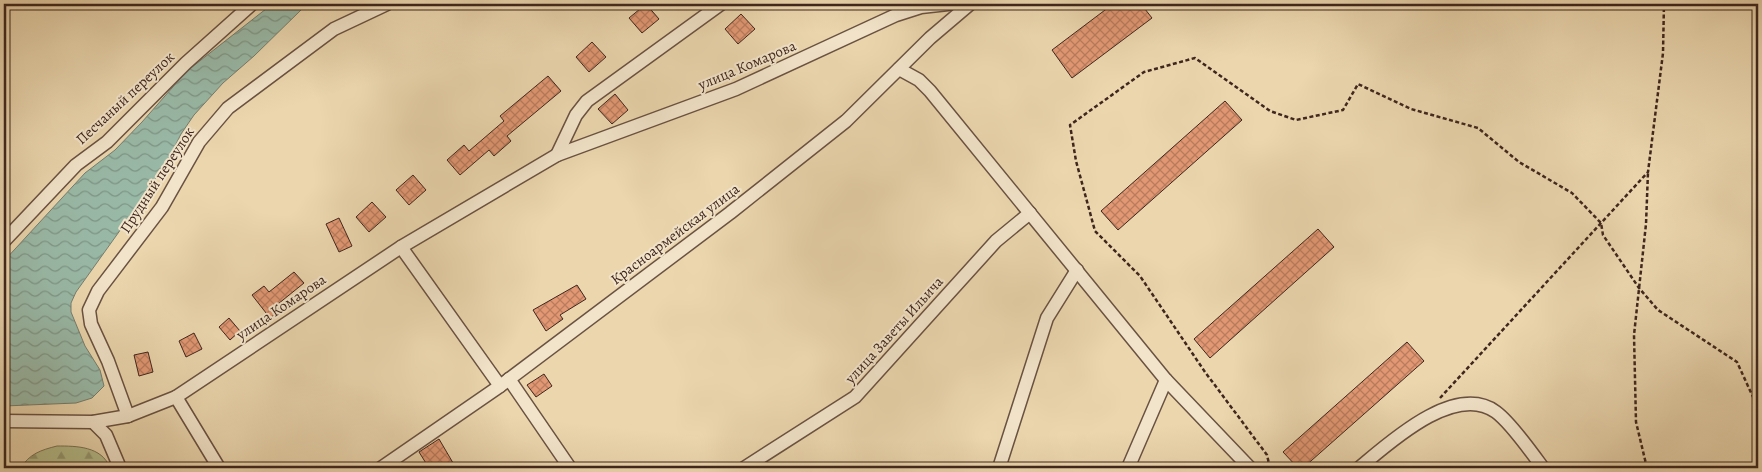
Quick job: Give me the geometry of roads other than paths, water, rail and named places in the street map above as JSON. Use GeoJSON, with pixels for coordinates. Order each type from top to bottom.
{"type":"FeatureCollection","features":[{"type":"Feature","properties":{"kind":"street","name":"Песчаный переулок"},"geometry":{"type":"LineString","coordinates":[[4,241],[76,165],[107,142],[186,62],[252,4]]}},
{"type":"Feature","properties":{"kind":"street","name":"Прудный переулок"},"geometry":{"type":"LineString","coordinates":[[128,416],[108,361],[91,324],[89,310],[98,291],[162,206],[199,142],[228,108],[334,29],[387,4]]}},
{"type":"Feature","properties":{"kind":"street"},"geometry":{"type":"LineString","coordinates":[[557,156],[576,115],[587,101],[721,4]]}},
{"type":"Feature","properties":{"kind":"street","name":"улица Комарова"},"geometry":{"type":"LineString","coordinates":[[4,421],[94,422],[128,416],[176,397],[402,247],[557,156],[736,89],[896,15],[921,8],[948,4]]}},
{"type":"Feature","properties":{"kind":"street","name":"Красноармейская улица"},"geometry":{"type":"LineString","coordinates":[[381,468],[504,383],[730,213],[838,128],[949,20],[970,4]]}},
{"type":"Feature","properties":{"kind":"street"},"geometry":{"type":"LineString","coordinates":[[899,69],[919,80],[930,91],[1166,380],[1250,468]]}},
{"type":"Feature","properties":{"kind":"street","name":"улица Заветы Ильича"},"geometry":{"type":"LineString","coordinates":[[744,468],[855,397],[996,241],[1030,213]]}},
{"type":"Feature","properties":{"kind":"street"},"geometry":{"type":"LineString","coordinates":[[402,247],[570,468]]}},
{"type":"Feature","properties":{"kind":"street"},"geometry":{"type":"LineString","coordinates":[[999,468],[1047,318],[1077,270]]}},
{"type":"Feature","properties":{"kind":"street"},"geometry":{"type":"LineString","coordinates":[[1128,468],[1166,380]]}},
{"type":"Feature","properties":{"kind":"street"},"geometry":{"type":"LineString","coordinates":[[176,397],[219,468]]}},
{"type":"Feature","properties":{"kind":"street"},"geometry":{"type":"LineString","coordinates":[[1359,468],[1425,417],[1458,404],[1480,405],[1496,412],[1525,444],[1543,468]]}},
{"type":"Feature","properties":{"kind":"street"},"geometry":{"type":"LineString","coordinates":[[94,422],[106,435],[120,468]]}},
{"type":"Feature","properties":{"kind":"water"},"geometry":{"type":"Polygon","coordinates":[[[298,4],[301,10],[223,83],[194,115],[181,134],[169,158],[136,208],[76,292],[71,303],[71,312],[85,346],[100,370],[104,386],[92,398],[76,403],[4,406],[4,261],[85,173],[115,150],[142,122],[187,71],[271,5],[298,4]]]}}]}
